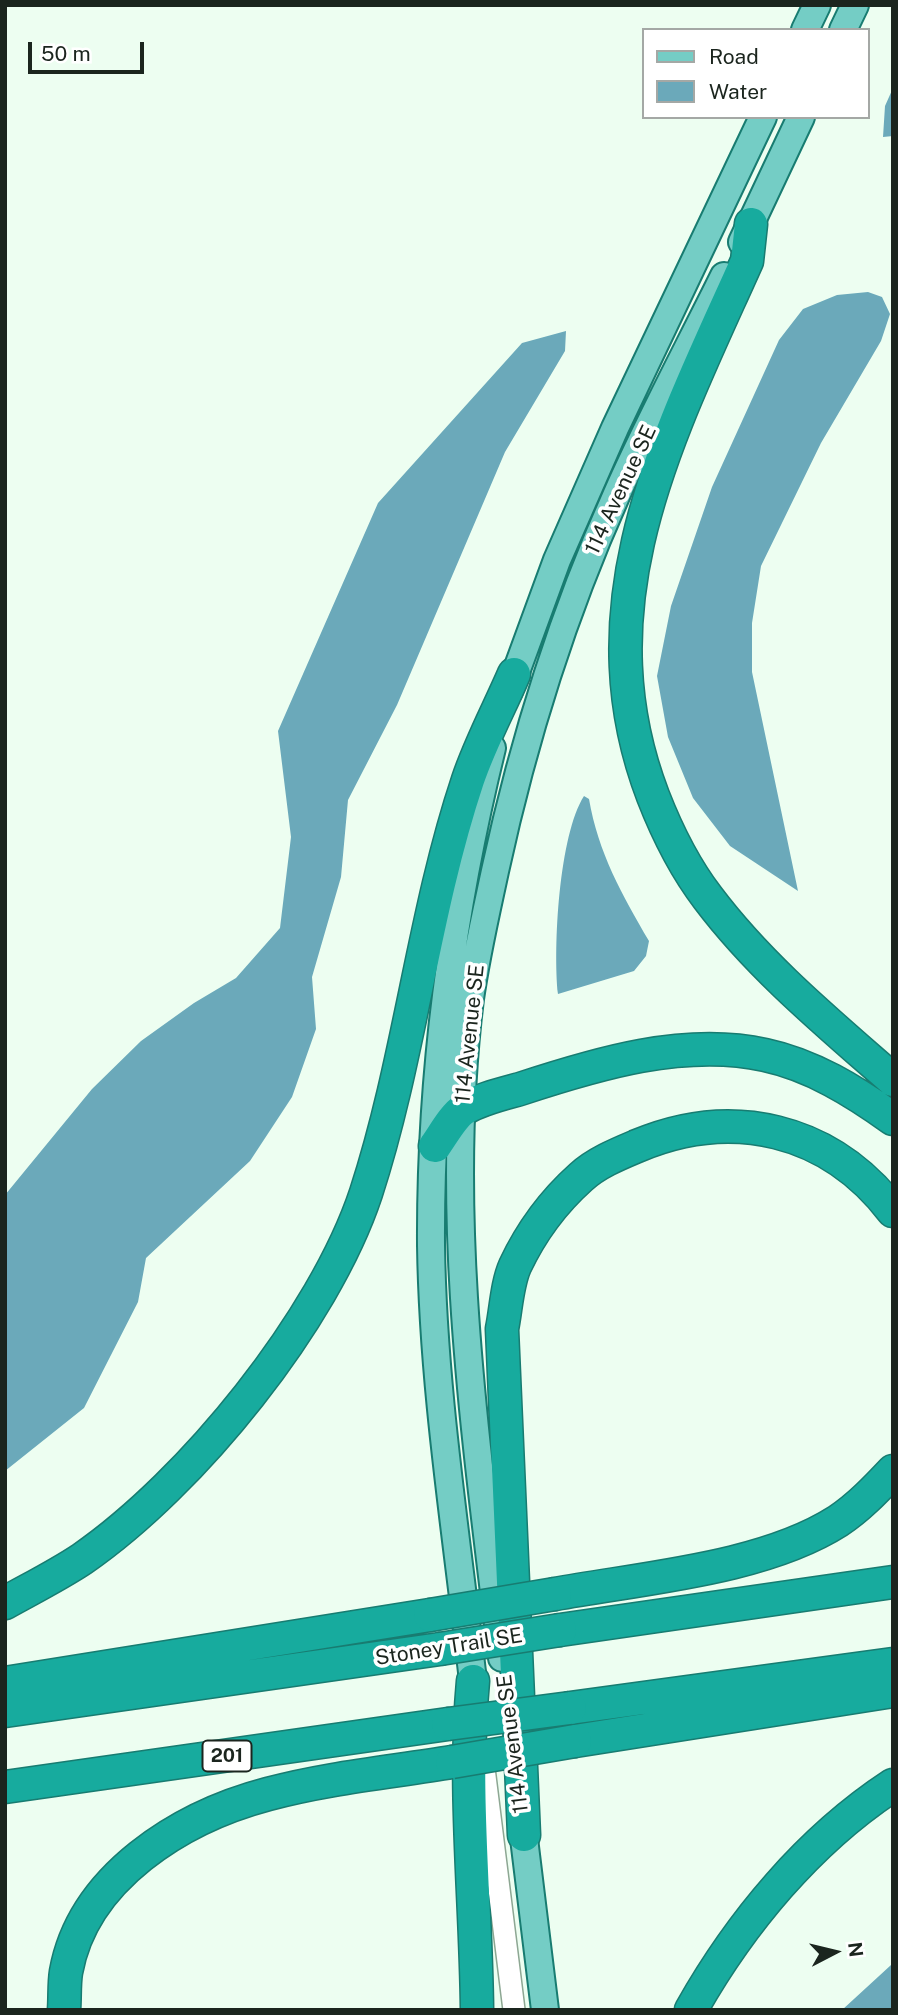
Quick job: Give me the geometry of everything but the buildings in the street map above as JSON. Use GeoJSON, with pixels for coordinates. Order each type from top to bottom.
{"type":"FeatureCollection","features":[{"type":"Feature","properties":{"kind":"highway"},"geometry":{"type":"LineString","coordinates":[[751,224],[747,261],[652,487],[627,590],[624,639],[628,708],[642,766],[662,819],[706,896],[740,937],[814,1010],[893,1080]]}},
{"type":"Feature","properties":{"kind":"highway"},"geometry":{"type":"LineString","coordinates":[[5,1603],[81,1559],[148,1506],[268,1372],[322,1289],[365,1196],[394,1095],[440,877],[468,778],[514,674]]}},
{"type":"Feature","properties":{"kind":"highway"},"geometry":{"type":"LineString","coordinates":[[435,1146],[463,1110],[552,1078],[666,1052],[716,1049],[765,1055],[821,1074],[893,1119]]}},
{"type":"Feature","properties":{"kind":"highway"},"geometry":{"type":"LineString","coordinates":[[524,1835],[502,1328],[513,1269],[533,1233],[556,1201],[583,1175],[631,1148],[662,1135],[699,1126],[741,1125],[799,1137],[843,1161],[876,1189],[893,1211]]}},
{"type":"Feature","properties":{"kind":"highway"},"geometry":{"type":"LineString","coordinates":[[5,1683],[430,1615],[720,1564],[781,1549],[836,1521],[868,1497],[893,1471]]}},
{"type":"Feature","properties":{"kind":"highway","name":"Stoney Trail SE"},"geometry":{"type":"LineString","coordinates":[[5,1711],[893,1582]]}},
{"type":"Feature","properties":{"kind":"highway","name":"201"},"geometry":{"type":"LineString","coordinates":[[5,1787],[893,1664]]}},
{"type":"Feature","properties":{"kind":"highway"},"geometry":{"type":"LineString","coordinates":[[473,1681],[467,1743],[477,1913],[477,2010]]}},
{"type":"Feature","properties":{"kind":"highway"},"geometry":{"type":"LineString","coordinates":[[64,2010],[66,1972],[82,1926],[106,1890],[150,1848],[205,1815],[268,1794],[575,1741],[893,1691]]}},
{"type":"Feature","properties":{"kind":"highway"},"geometry":{"type":"LineString","coordinates":[[691,2010],[763,1904],[821,1842],[893,1785]]}},
{"type":"Feature","properties":{"kind":"main road"},"geometry":{"type":"LineString","coordinates":[[806,28],[817,5]]}},
{"type":"Feature","properties":{"kind":"main road"},"geometry":{"type":"LineString","coordinates":[[844,28],[855,5]]}},
{"type":"Feature","properties":{"kind":"main road","name":"114 Avenue SE"},"geometry":{"type":"LineString","coordinates":[[473,1681],[438,1370],[431,1245],[444,998],[454,929],[474,821],[514,674],[557,560],[615,428],[762,119]]}},
{"type":"Feature","properties":{"kind":"main road","name":"114 Avenue SE"},"geometry":{"type":"LineString","coordinates":[[545,2010],[467,1358],[462,1217],[463,1110],[475,972],[507,817],[530,724],[577,588],[616,494],[751,224],[800,119]]}},
{"type":"Feature","properties":{"kind":"street","name":"114 Avenue SE"},"geometry":{"type":"LineString","coordinates":[[473,1681],[514,2010]]}},
{"type":"Feature","properties":{"kind":"water"},"geometry":{"type":"Polygon","coordinates":[[[893,88],[893,136],[883,137],[885,106],[893,88]]]}},
{"type":"Feature","properties":{"kind":"water"},"geometry":{"type":"Polygon","coordinates":[[[868,292],[882,297],[890,314],[881,341],[821,443],[761,566],[752,623],[752,672],[798,891],[730,846],[693,798],[668,737],[657,676],[671,606],[712,487],[779,340],[803,309],[837,295],[868,292]]]}},
{"type":"Feature","properties":{"kind":"water"},"geometry":{"type":"Polygon","coordinates":[[[566,331],[565,351],[505,452],[397,705],[348,800],[341,877],[312,977],[316,1029],[292,1097],[250,1161],[146,1258],[138,1302],[84,1408],[5,1471],[5,1195],[92,1089],[141,1041],[194,1003],[236,978],[280,928],[291,837],[278,731],[378,503],[522,343],[566,331]]]}},
{"type":"Feature","properties":{"kind":"water"},"geometry":{"type":"Polygon","coordinates":[[[584,796],[589,799],[598,837],[612,873],[649,941],[646,956],[634,971],[558,994],[557,921],[563,863],[576,814],[584,796]]]}},
{"type":"Feature","properties":{"kind":"water"},"geometry":{"type":"Polygon","coordinates":[[[893,1964],[893,2010],[842,2010],[891,1965],[893,1964]]]}}]}
